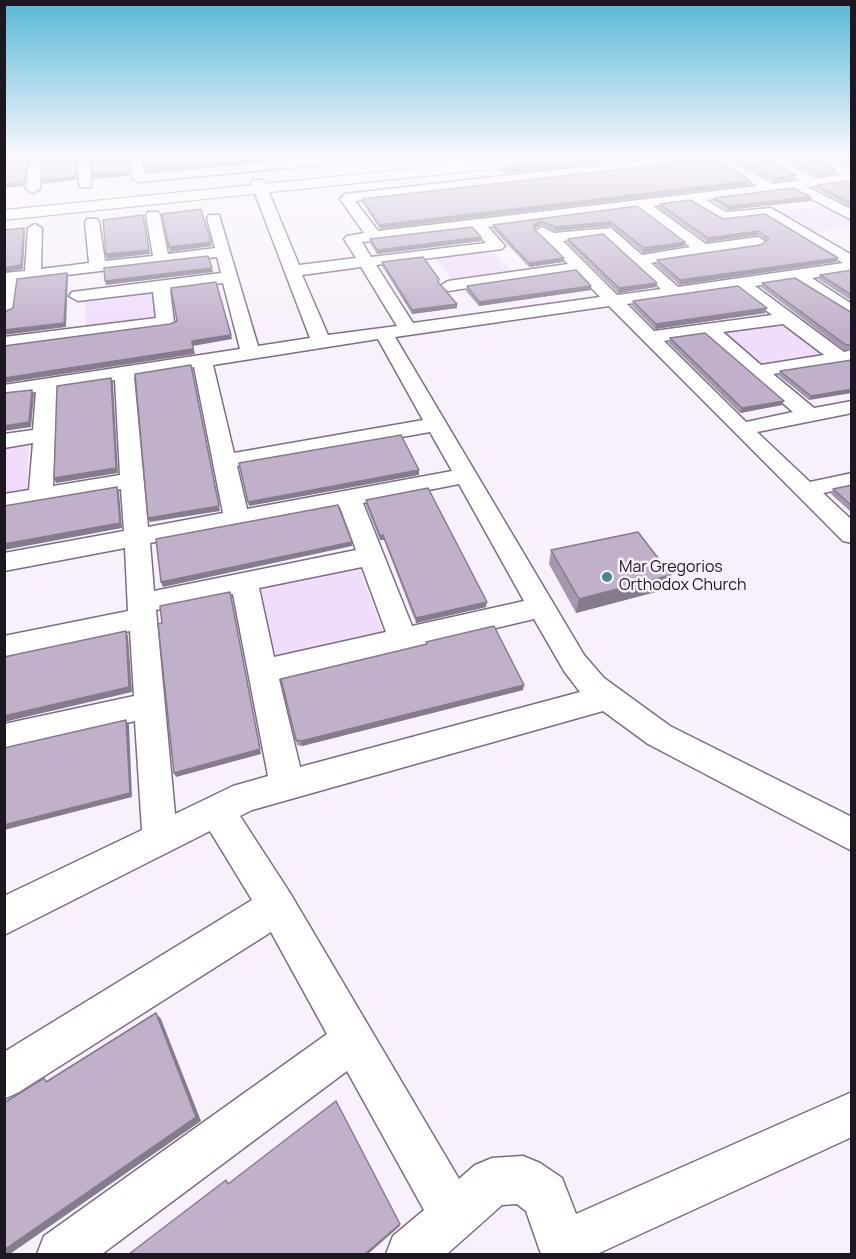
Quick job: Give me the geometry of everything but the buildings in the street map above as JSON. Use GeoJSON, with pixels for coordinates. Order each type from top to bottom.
{"type":"FeatureCollection","features":[{"type":"Feature","properties":{"kind":"street"},"geometry":{"type":"LineString","coordinates":[[154,218],[161,259]]}},
{"type":"Feature","properties":{"kind":"street"},"geometry":{"type":"LineString","coordinates":[[214,218],[251,353]]}},
{"type":"Feature","properties":{"kind":"street"},"geometry":{"type":"LineString","coordinates":[[271,218],[321,342]]}},
{"type":"Feature","properties":{"kind":"street"},"geometry":{"type":"LineString","coordinates":[[361,218],[374,236]]}},
{"type":"Feature","properties":{"kind":"street"},"geometry":{"type":"LineString","coordinates":[[419,218],[429,230]]}},
{"type":"Feature","properties":{"kind":"street"},"geometry":{"type":"LineString","coordinates":[[476,218],[498,246],[526,275]]}},
{"type":"Feature","properties":{"kind":"street"},"geometry":{"type":"LineString","coordinates":[[525,218],[352,239],[366,262],[436,424],[574,663],[605,698],[659,735],[852,835]]}},
{"type":"Feature","properties":{"kind":"street"},"geometry":{"type":"LineString","coordinates":[[532,218],[741,429],[852,535]]}},
{"type":"Feature","properties":{"kind":"street"},"geometry":{"type":"LineString","coordinates":[[659,218],[704,249]]}},
{"type":"Feature","properties":{"kind":"street"},"geometry":{"type":"LineString","coordinates":[[638,260],[704,249],[763,245],[724,218]]}},
{"type":"Feature","properties":{"kind":"street"},"geometry":{"type":"LineString","coordinates":[[777,218],[852,262]]}},
{"type":"Feature","properties":{"kind":"street"},"geometry":{"type":"LineString","coordinates":[[92,222],[98,267]]}},
{"type":"Feature","properties":{"kind":"street"},"geometry":{"type":"LineString","coordinates":[[647,226],[667,223]]}},
{"type":"Feature","properties":{"kind":"street"},"geometry":{"type":"LineString","coordinates":[[33,274],[35,228]]}},
{"type":"Feature","properties":{"kind":"street"},"geometry":{"type":"LineString","coordinates":[[550,238],[627,229]]}},
{"type":"Feature","properties":{"kind":"street"},"geometry":{"type":"LineString","coordinates":[[606,231],[675,292]]}},
{"type":"Feature","properties":{"kind":"street"},"geometry":{"type":"LineString","coordinates":[[809,237],[830,233]]}},
{"type":"Feature","properties":{"kind":"street"},"geometry":{"type":"LineString","coordinates":[[292,271],[498,246]]}},
{"type":"Feature","properties":{"kind":"street"},"geometry":{"type":"LineString","coordinates":[[4,312],[7,278],[223,252]]}},
{"type":"Feature","properties":{"kind":"street"},"geometry":{"type":"LineString","coordinates":[[425,255],[475,322]]}},
{"type":"Feature","properties":{"kind":"street"},"geometry":{"type":"LineString","coordinates":[[784,261],[848,307]]}},
{"type":"Feature","properties":{"kind":"street"},"geometry":{"type":"LineString","coordinates":[[448,286],[580,267]]}},
{"type":"Feature","properties":{"kind":"street"},"geometry":{"type":"LineString","coordinates":[[4,391],[321,342],[852,267]]}},
{"type":"Feature","properties":{"kind":"street"},"geometry":{"type":"LineString","coordinates":[[77,334],[78,269]]}},
{"type":"Feature","properties":{"kind":"street"},"geometry":{"type":"LineString","coordinates":[[78,296],[230,277]]}},
{"type":"Feature","properties":{"kind":"street"},"geometry":{"type":"LineString","coordinates":[[741,283],[787,318],[846,357]]}},
{"type":"Feature","properties":{"kind":"street"},"geometry":{"type":"LineString","coordinates":[[161,286],[165,322],[175,365]]}},
{"type":"Feature","properties":{"kind":"street"},"geometry":{"type":"LineString","coordinates":[[650,337],[787,318]]}},
{"type":"Feature","properties":{"kind":"street"},"geometry":{"type":"LineString","coordinates":[[4,343],[165,322]]}},
{"type":"Feature","properties":{"kind":"street"},"geometry":{"type":"LineString","coordinates":[[708,329],[810,416]]}},
{"type":"Feature","properties":{"kind":"street"},"geometry":{"type":"LineString","coordinates":[[758,371],[846,357]]}},
{"type":"Feature","properties":{"kind":"street"},"geometry":{"type":"LineString","coordinates":[[202,361],[237,519]]}},
{"type":"Feature","properties":{"kind":"street"},"geometry":{"type":"LineString","coordinates":[[124,373],[160,839]]}},
{"type":"Feature","properties":{"kind":"street"},"geometry":{"type":"LineString","coordinates":[[41,496],[47,384]]}},
{"type":"Feature","properties":{"kind":"street"},"geometry":{"type":"LineString","coordinates":[[741,429],[852,408]]}},
{"type":"Feature","properties":{"kind":"street"},"geometry":{"type":"LineString","coordinates":[[224,461],[436,424]]}},
{"type":"Feature","properties":{"kind":"street"},"geometry":{"type":"LineString","coordinates":[[4,441],[44,435]]}},
{"type":"Feature","properties":{"kind":"street"},"geometry":{"type":"LineString","coordinates":[[4,562],[466,476]]}},
{"type":"Feature","properties":{"kind":"street"},"geometry":{"type":"LineString","coordinates":[[4,502],[132,480]]}},
{"type":"Feature","properties":{"kind":"street"},"geometry":{"type":"LineString","coordinates":[[805,490],[852,480]]}},
{"type":"Feature","properties":{"kind":"street"},"geometry":{"type":"LineString","coordinates":[[349,498],[403,639]]}},
{"type":"Feature","properties":{"kind":"street"},"geometry":{"type":"LineString","coordinates":[[4,647],[244,582],[371,556]]}},
{"type":"Feature","properties":{"kind":"street"},"geometry":{"type":"LineString","coordinates":[[244,582],[287,786]]}},
{"type":"Feature","properties":{"kind":"street"},"geometry":{"type":"LineString","coordinates":[[263,671],[541,607]]}},
{"type":"Feature","properties":{"kind":"street"},"geometry":{"type":"LineString","coordinates":[[4,916],[244,797],[605,698]]}},
{"type":"Feature","properties":{"kind":"street"},"geometry":{"type":"LineString","coordinates":[[4,738],[150,705]]}},
{"type":"Feature","properties":{"kind":"street"},"geometry":{"type":"LineString","coordinates":[[217,811],[277,906],[454,1216]]}},
{"type":"Feature","properties":{"kind":"street"},"geometry":{"type":"LineString","coordinates":[[4,1077],[277,906]]}},
{"type":"Feature","properties":{"kind":"street"},"geometry":{"type":"LineString","coordinates":[[62,1254],[354,1040]]}},
{"type":"Feature","properties":{"kind":"street"},"geometry":{"type":"LineString","coordinates":[[411,1254],[492,1182],[522,1180],[545,1195],[564,1250],[852,1114]]}},
{"type":"Feature","properties":{"kind":"shaded area"},"geometry":{"type":"Polygon","coordinates":[[[788,218],[845,218],[851,221],[851,227],[812,232],[788,218]]]}},
{"type":"Feature","properties":{"kind":"shaded area"},"geometry":{"type":"Polygon","coordinates":[[[490,249],[513,273],[454,281],[434,257],[490,249]]]}},
{"type":"Feature","properties":{"kind":"shaded area"},"geometry":{"type":"Polygon","coordinates":[[[151,291],[156,319],[86,329],[85,300],[151,291]]]}},
{"type":"Feature","properties":{"kind":"shaded area"},"geometry":{"type":"Polygon","coordinates":[[[781,323],[825,355],[763,366],[722,333],[781,323]]]}},
{"type":"Feature","properties":{"kind":"shaded area"},"geometry":{"type":"Polygon","coordinates":[[[29,440],[27,489],[5,493],[5,444],[29,440]]]}},
{"type":"Feature","properties":{"kind":"shaded area"},"geometry":{"type":"Polygon","coordinates":[[[358,565],[384,635],[277,661],[258,586],[358,565]]]}},
{"type":"Feature","properties":{"kind":"place","name":"Mar Gregorios Orthodox Church"},"geometry":{"type":"Point","coordinates":[607,577]}}]}
